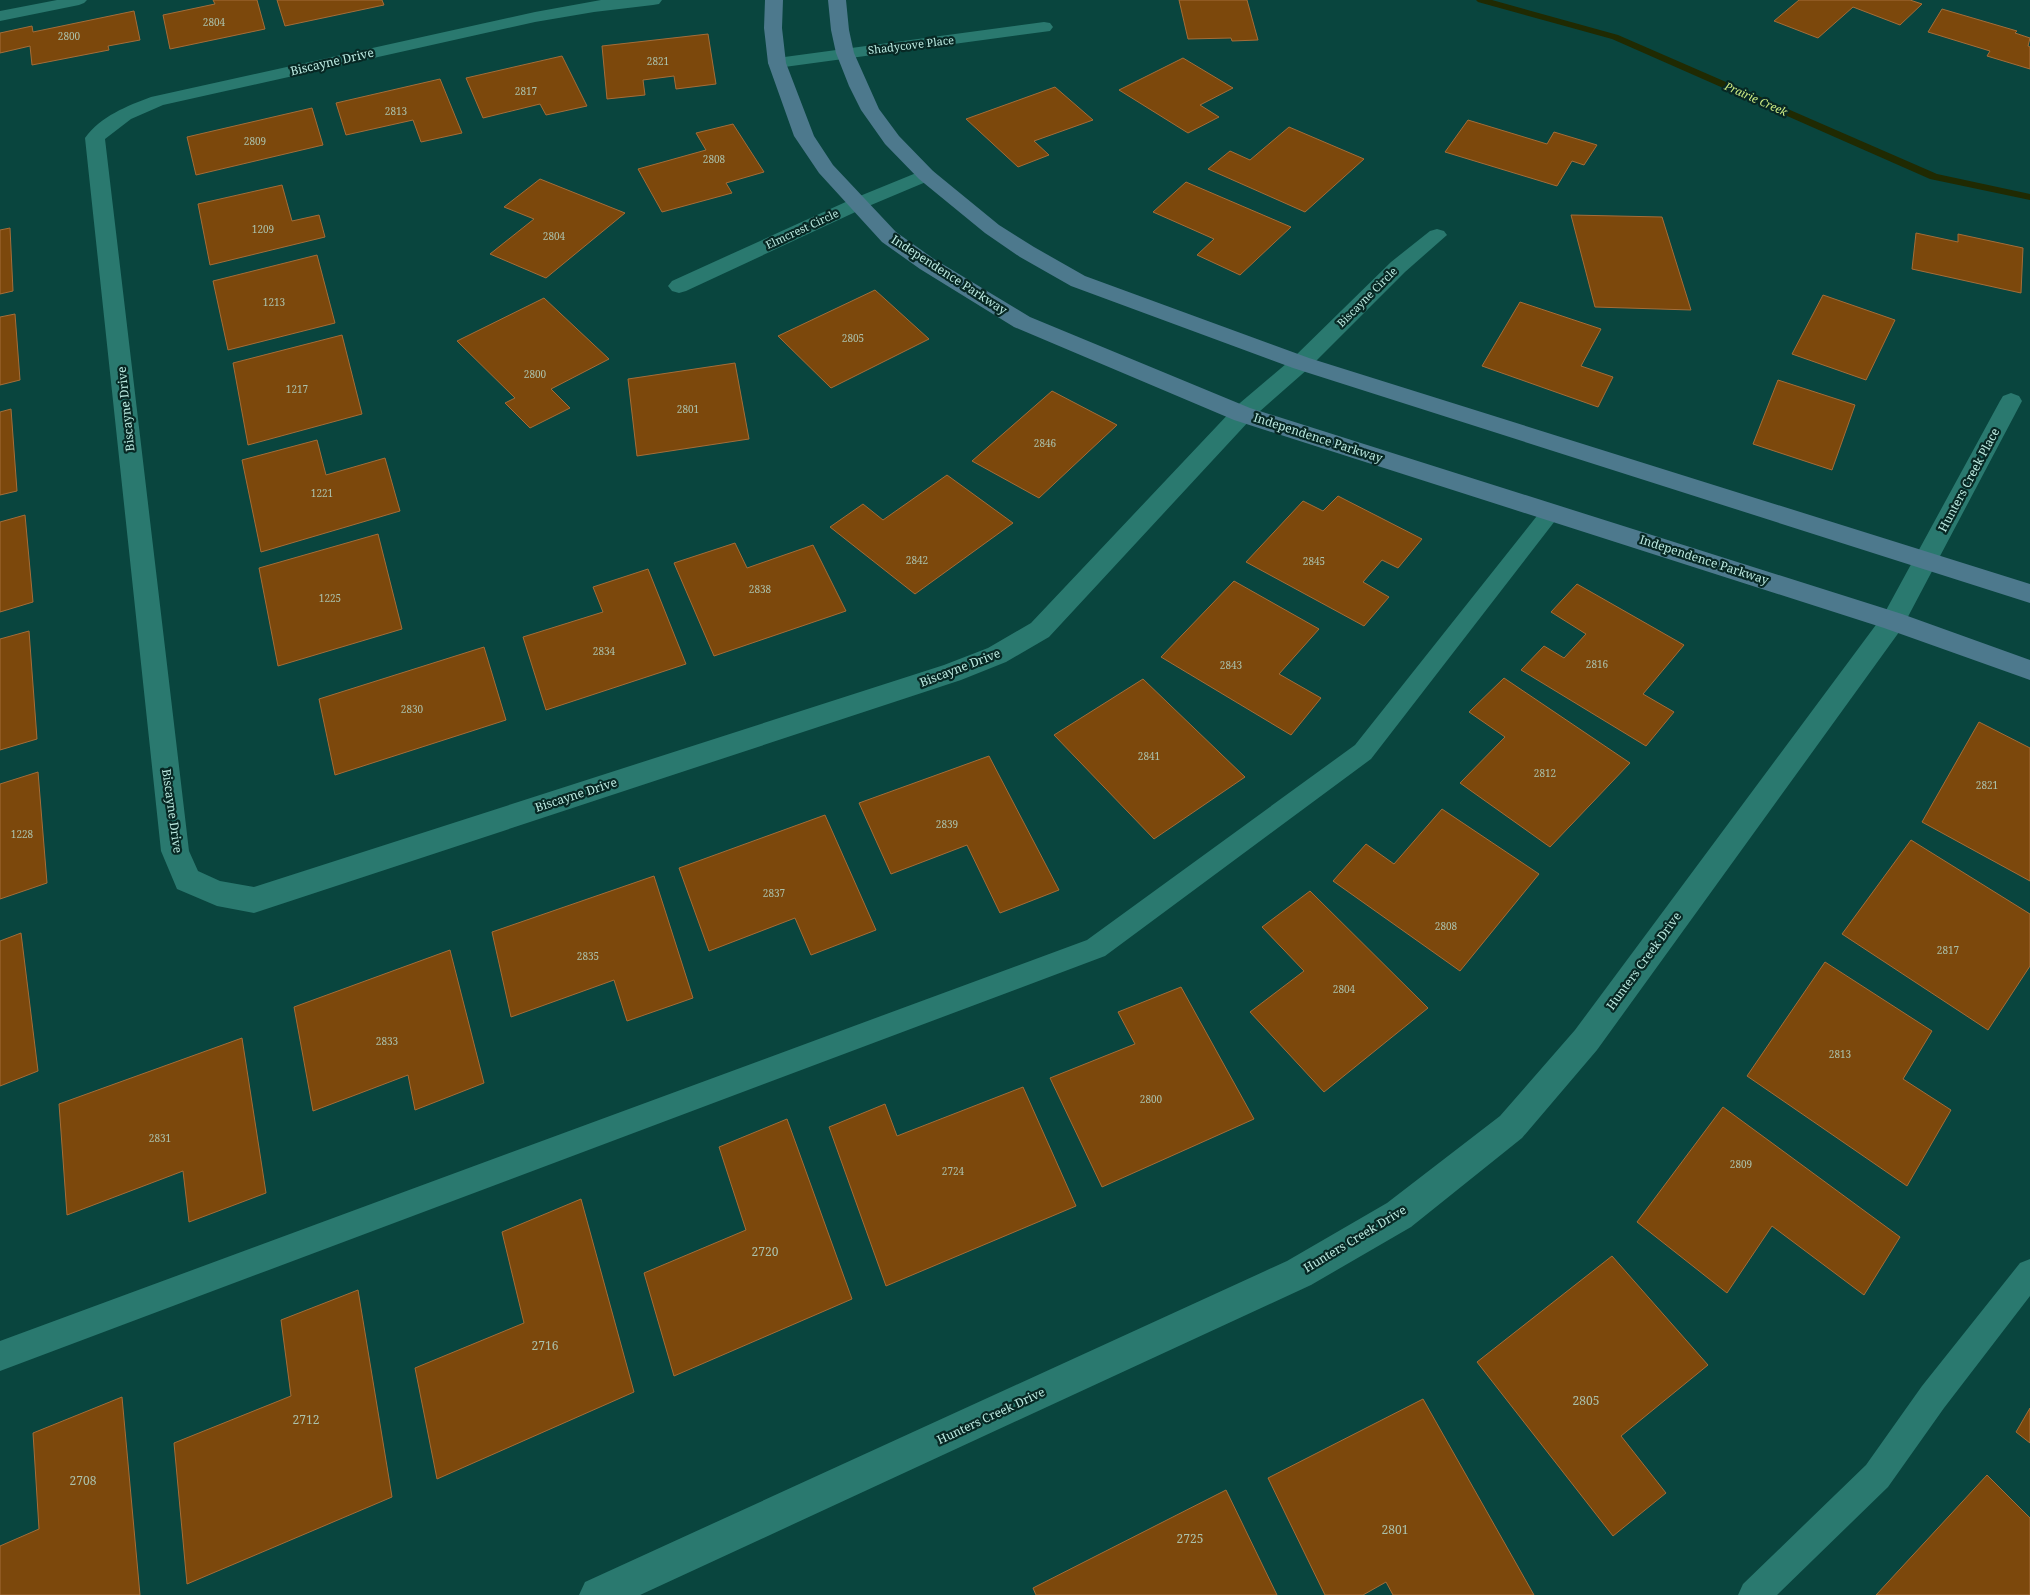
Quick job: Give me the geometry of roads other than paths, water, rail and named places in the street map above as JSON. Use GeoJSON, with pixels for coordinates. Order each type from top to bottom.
{"type":"FeatureCollection","features":[{"type":"Feature","properties":{"kind":"main road","name":"Independence Parkway"},"geometry":{"type":"LineString","coordinates":[[774,0],[773,28],[777,63],[804,136],[826,170],[889,237],[927,264],[1022,322],[1242,414],[1894,621],[2030,670]]}},
{"type":"Feature","properties":{"kind":"main road"},"geometry":{"type":"LineString","coordinates":[[837,0],[840,30],[845,53],[870,110],[892,140],[926,175],[992,230],[1078,281],[1301,363],[1928,560],[2030,594]]}},
{"type":"Feature","properties":{"kind":"street","name":"Biscayne Drive"},"geometry":{"type":"LineString","coordinates":[[653,0],[590,6],[535,17],[158,101],[126,114],[106,125],[96,138],[175,851],[188,880],[217,893],[254,900],[952,673],[997,655],[1040,630],[1242,414],[1301,363]]}},
{"type":"Feature","properties":{"kind":"street","name":"Shadycove Place"},"geometry":{"type":"LineString","coordinates":[[777,63],[1044,28]]}},
{"type":"Feature","properties":{"kind":"street","name":"Elmcrest Circle"},"geometry":{"type":"LineString","coordinates":[[679,286],[857,204],[926,175]]}},
{"type":"Feature","properties":{"kind":"street","name":"Biscayne Circle"},"geometry":{"type":"LineString","coordinates":[[1301,363],[1398,267],[1437,235]]}},
{"type":"Feature","properties":{"kind":"street","name":"Hunters Creek Place"},"geometry":{"type":"LineString","coordinates":[[1928,560],[2012,401]]}},
{"type":"Feature","properties":{"kind":"street","name":"Hunters Creek Drive"},"geometry":{"type":"LineString","coordinates":[[598,1595],[1202,1319],[1300,1272],[1399,1215],[1511,1127],[1586,1040],[1894,621],[1928,560]]}},
{"type":"Feature","properties":{"kind":"lane"},"geometry":{"type":"LineString","coordinates":[[0,16],[78,0]]}},
{"type":"Feature","properties":{"kind":"lane"},"geometry":{"type":"LineString","coordinates":[[0,1356],[1096,948],[1363,752],[1551,512]]}},
{"type":"Feature","properties":{"kind":"lane"},"geometry":{"type":"LineString","coordinates":[[1754,1595],[1877,1476],[2030,1273]]}},
{"type":"Feature","properties":{"kind":"waterway","name":"Prairie Creek"},"geometry":{"type":"LineString","coordinates":[[1481,0],[1615,37],[1934,177],[2030,197]]}}]}
